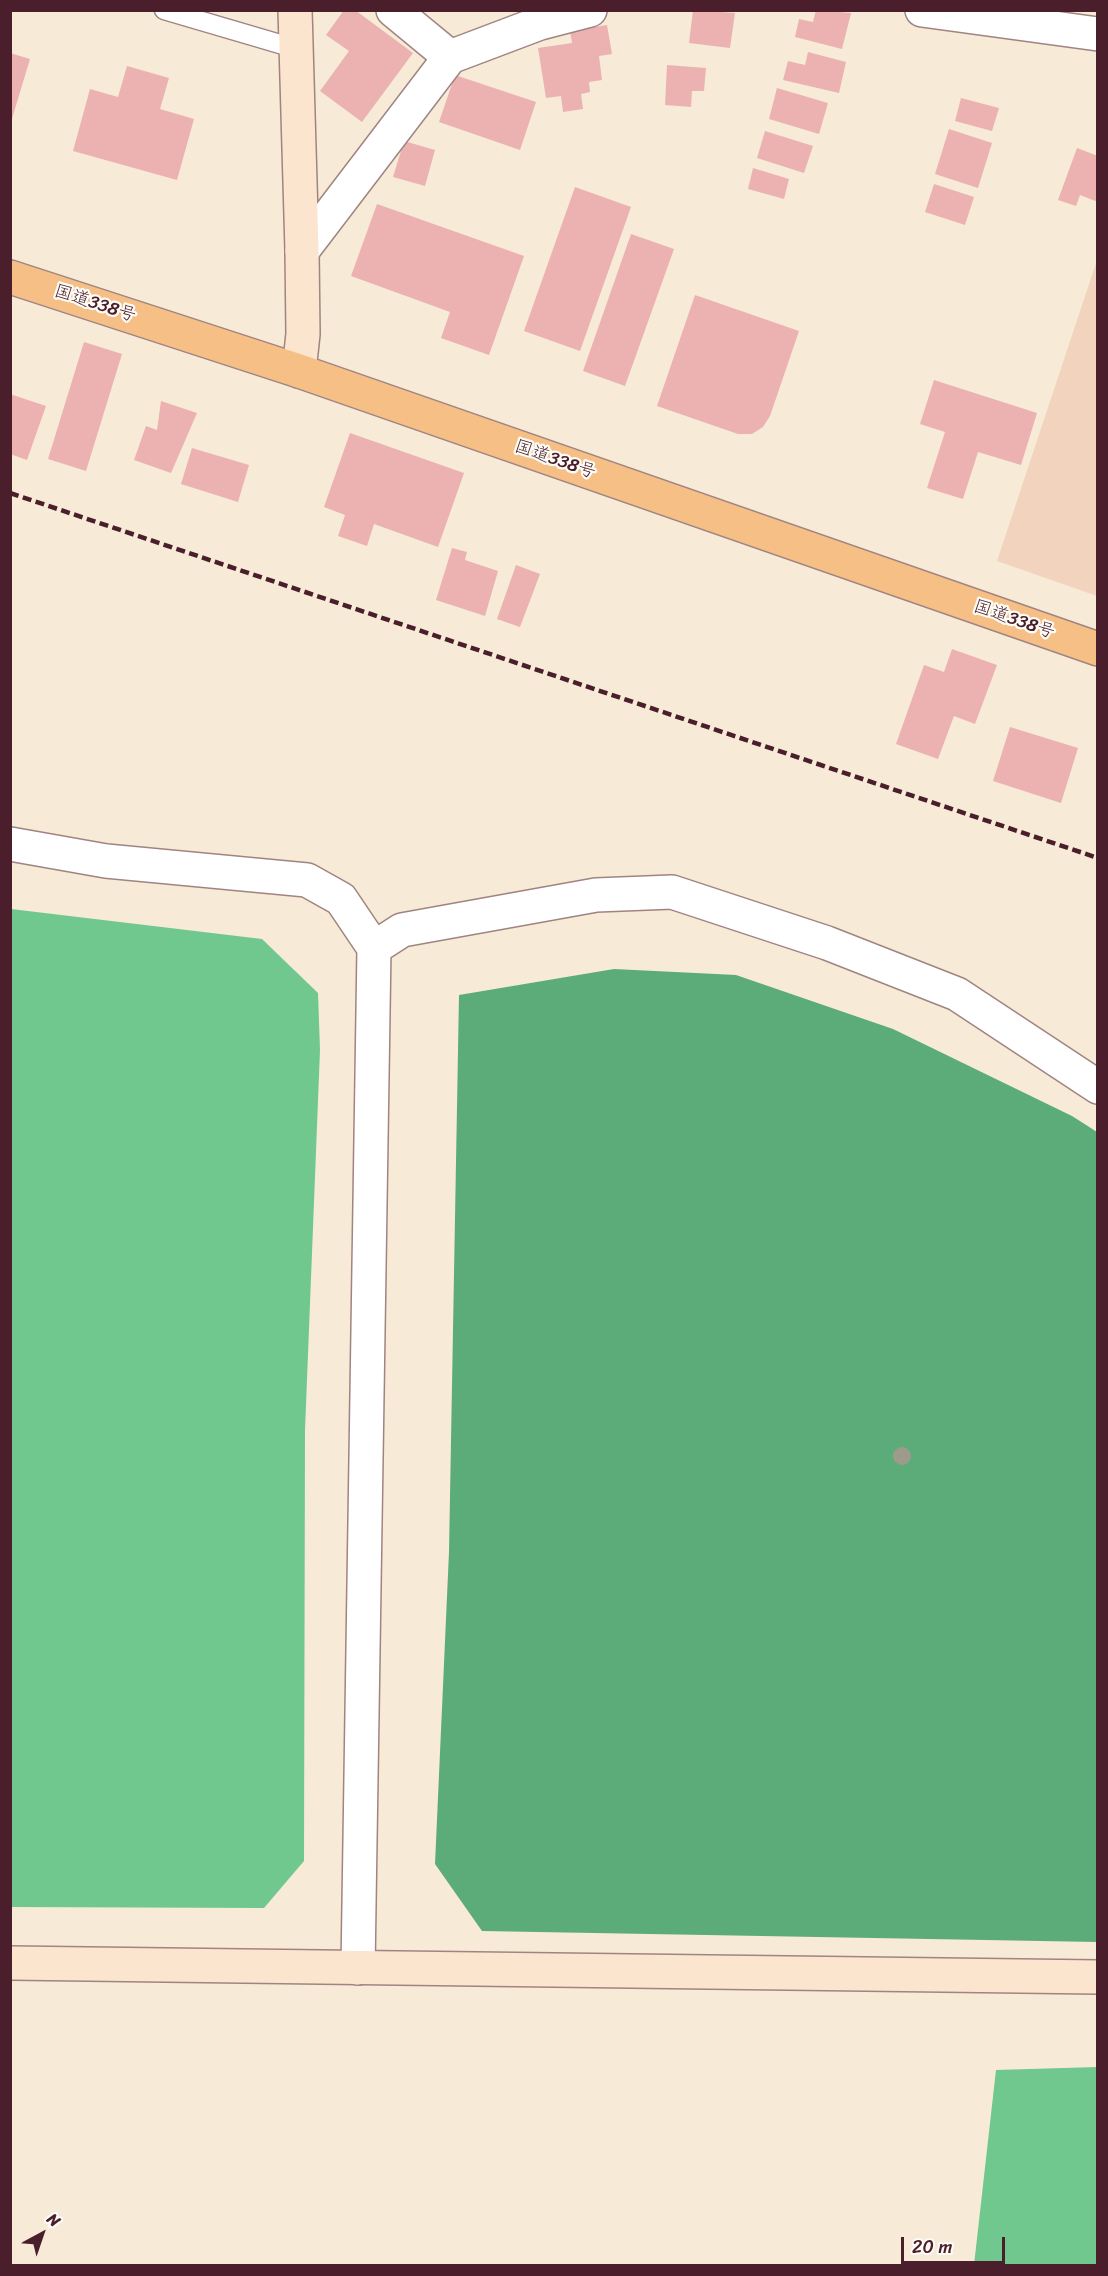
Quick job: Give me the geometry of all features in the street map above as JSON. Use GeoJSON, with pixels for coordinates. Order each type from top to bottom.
{"type":"FeatureCollection","features":[{"type":"Feature","properties":{"kind":"highway","name":"国道338号"},"geometry":{"type":"LineString","coordinates":[[10,277],[299,370],[1098,649]]}},
{"type":"Feature","properties":{"kind":"street"},"geometry":{"type":"LineString","coordinates":[[295,10],[303,334],[299,370]]}},
{"type":"Feature","properties":{"kind":"street"},"geometry":{"type":"LineString","coordinates":[[393,10],[450,57]]}},
{"type":"Feature","properties":{"kind":"street"},"geometry":{"type":"LineString","coordinates":[[302,251],[450,57],[540,23],[590,10]]}},
{"type":"Feature","properties":{"kind":"street"},"geometry":{"type":"LineString","coordinates":[[922,10],[1098,34]]}},
{"type":"Feature","properties":{"kind":"street"},"geometry":{"type":"LineString","coordinates":[[10,844],[106,861],[307,880],[341,899],[374,948],[358,1968]]}},
{"type":"Feature","properties":{"kind":"street"},"geometry":{"type":"LineString","coordinates":[[374,948],[402,930],[596,895],[672,892],[827,943],[957,994],[1098,1087]]}},
{"type":"Feature","properties":{"kind":"street"},"geometry":{"type":"LineString","coordinates":[[10,1963],[1098,1977]]}},
{"type":"Feature","properties":{"kind":"lane"},"geometry":{"type":"LineString","coordinates":[[164,10],[297,49]]}},
{"type":"Feature","properties":{"kind":"shaded area"},"geometry":{"type":"Polygon","coordinates":[[[1097,260],[1097,596],[997,561],[1097,260]]]}},
{"type":"Feature","properties":{"kind":"green space"},"geometry":{"type":"Polygon","coordinates":[[[11,909],[262,939],[318,993],[320,1050],[305,1430],[304,1861],[264,1908],[11,1907],[11,909]]]}},
{"type":"Feature","properties":{"kind":"green space"},"geometry":{"type":"Polygon","coordinates":[[[614,969],[736,975],[893,1029],[1072,1116],[1097,1132],[1097,1942],[482,1931],[435,1864],[449,1552],[459,995],[614,969]]]}},
{"type":"Feature","properties":{"kind":"green space"},"geometry":{"type":"Polygon","coordinates":[[[1097,2067],[1097,2265],[974,2265],[996,2070],[1097,2067]]]}},
{"type":"Feature","properties":{"kind":"building"},"geometry":{"type":"Polygon","coordinates":[[[344,10],[355,10],[413,53],[362,122],[320,91],[349,51],[326,35],[344,10]]]}},
{"type":"Feature","properties":{"kind":"building"},"geometry":{"type":"Polygon","coordinates":[[[693,10],[735,13],[730,48],[689,43],[693,10]]]}},
{"type":"Feature","properties":{"kind":"building"},"geometry":{"type":"Polygon","coordinates":[[[816,10],[851,13],[842,49],[795,37],[799,19],[813,22],[816,10]]]}},
{"type":"Feature","properties":{"kind":"building"},"geometry":{"type":"Polygon","coordinates":[[[607,25],[612,54],[599,56],[602,80],[589,82],[590,92],[581,94],[583,109],[563,112],[561,96],[546,98],[538,48],[572,43],[570,31],[607,25]]]}},
{"type":"Feature","properties":{"kind":"building"},"geometry":{"type":"Polygon","coordinates":[[[808,52],[846,62],[839,93],[783,80],[788,61],[805,65],[808,52]]]}},
{"type":"Feature","properties":{"kind":"building"},"geometry":{"type":"Polygon","coordinates":[[[10,53],[30,59],[11,122],[10,122],[10,53]]]}},
{"type":"Feature","properties":{"kind":"building"},"geometry":{"type":"Polygon","coordinates":[[[667,65],[706,68],[704,91],[692,91],[691,107],[665,105],[667,65]]]}},
{"type":"Feature","properties":{"kind":"building"},"geometry":{"type":"Polygon","coordinates":[[[127,66],[169,78],[160,109],[194,119],[177,180],[73,151],[90,89],[118,97],[127,66]]]}},
{"type":"Feature","properties":{"kind":"building"},"geometry":{"type":"Polygon","coordinates":[[[455,75],[536,102],[520,150],[439,122],[455,75]]]}},
{"type":"Feature","properties":{"kind":"building"},"geometry":{"type":"Polygon","coordinates":[[[777,88],[828,103],[819,134],[769,119],[777,88]]]}},
{"type":"Feature","properties":{"kind":"building"},"geometry":{"type":"Polygon","coordinates":[[[961,98],[999,108],[992,131],[955,121],[961,98]]]}},
{"type":"Feature","properties":{"kind":"building"},"geometry":{"type":"Polygon","coordinates":[[[949,129],[992,143],[978,188],[935,174],[949,129]]]}},
{"type":"Feature","properties":{"kind":"building"},"geometry":{"type":"Polygon","coordinates":[[[765,131],[813,146],[804,173],[757,158],[765,131]]]}},
{"type":"Feature","properties":{"kind":"building"},"geometry":{"type":"Polygon","coordinates":[[[404,141],[435,150],[425,186],[393,177],[404,141]]]}},
{"type":"Feature","properties":{"kind":"building"},"geometry":{"type":"Polygon","coordinates":[[[1077,148],[1098,156],[1098,202],[1080,195],[1076,206],[1058,200],[1077,148]]]}},
{"type":"Feature","properties":{"kind":"building"},"geometry":{"type":"Polygon","coordinates":[[[753,168],[789,179],[784,199],[748,189],[753,168]]]}},
{"type":"Feature","properties":{"kind":"building"},"geometry":{"type":"Polygon","coordinates":[[[934,184],[974,197],[965,225],[925,212],[934,184]]]}},
{"type":"Feature","properties":{"kind":"building"},"geometry":{"type":"Polygon","coordinates":[[[575,187],[631,207],[580,351],[524,331],[575,187]]]}},
{"type":"Feature","properties":{"kind":"building"},"geometry":{"type":"Polygon","coordinates":[[[377,204],[524,256],[489,355],[441,338],[450,312],[351,276],[377,204]]]}},
{"type":"Feature","properties":{"kind":"building"},"geometry":{"type":"Polygon","coordinates":[[[631,234],[674,249],[625,386],[583,371],[631,234]]]}},
{"type":"Feature","properties":{"kind":"building"},"geometry":{"type":"Polygon","coordinates":[[[695,295],[799,331],[770,416],[763,427],[752,434],[738,434],[657,406],[695,295]]]}},
{"type":"Feature","properties":{"kind":"building"},"geometry":{"type":"Polygon","coordinates":[[[84,342],[122,354],[86,471],[48,459],[84,342]]]}},
{"type":"Feature","properties":{"kind":"building"},"geometry":{"type":"Polygon","coordinates":[[[934,380],[1037,413],[1021,465],[978,452],[963,499],[927,488],[945,432],[920,424],[934,380]]]}},
{"type":"Feature","properties":{"kind":"building"},"geometry":{"type":"Polygon","coordinates":[[[10,394],[46,406],[27,460],[10,454],[10,394]]]}},
{"type":"Feature","properties":{"kind":"building"},"geometry":{"type":"Polygon","coordinates":[[[161,401],[197,413],[171,473],[134,460],[146,426],[157,430],[161,401]]]}},
{"type":"Feature","properties":{"kind":"building"},"geometry":{"type":"Polygon","coordinates":[[[350,433],[464,473],[438,547],[374,524],[367,546],[338,536],[345,515],[324,507],[350,433]]]}},
{"type":"Feature","properties":{"kind":"building"},"geometry":{"type":"Polygon","coordinates":[[[192,448],[249,465],[238,502],[181,484],[192,448]]]}},
{"type":"Feature","properties":{"kind":"building"},"geometry":{"type":"Polygon","coordinates":[[[452,548],[467,552],[465,560],[498,571],[485,616],[436,600],[452,548]]]}},
{"type":"Feature","properties":{"kind":"building"},"geometry":{"type":"Polygon","coordinates":[[[516,565],[540,574],[520,627],[497,619],[516,565]]]}},
{"type":"Feature","properties":{"kind":"building"},"geometry":{"type":"Polygon","coordinates":[[[952,649],[997,665],[975,724],[954,716],[938,759],[896,744],[924,665],[944,672],[952,649]]]}},
{"type":"Feature","properties":{"kind":"building"},"geometry":{"type":"Polygon","coordinates":[[[1010,727],[1078,748],[1061,803],[993,781],[1010,727]]]}},
{"type":"Feature","properties":{"kind":"railway"},"geometry":{"type":"LineString","coordinates":[[10,493],[1098,858]]}}]}
